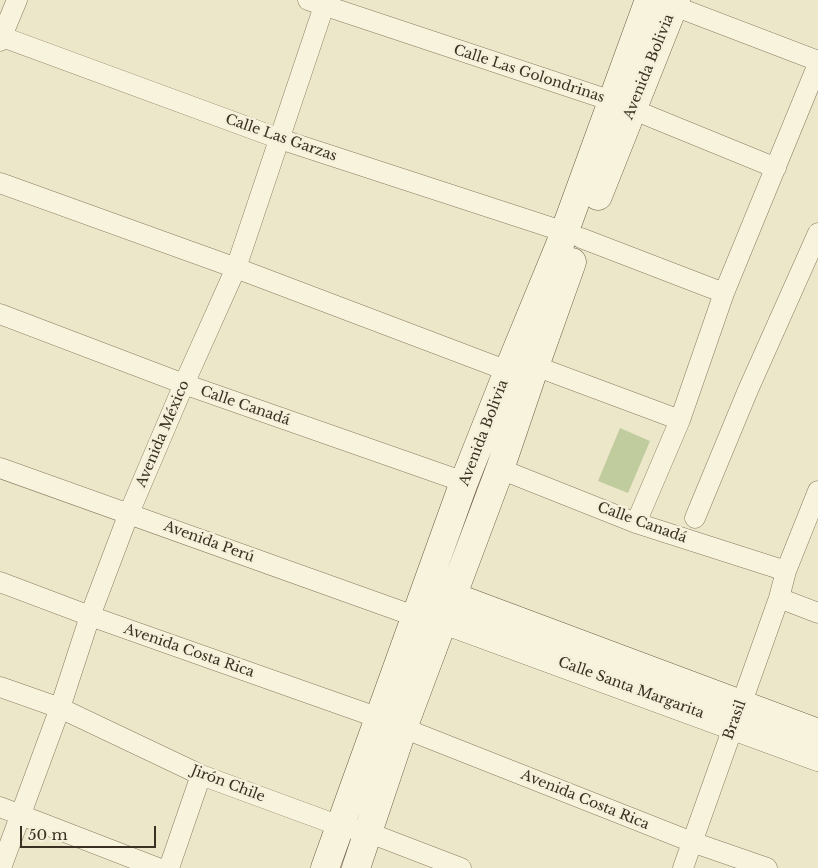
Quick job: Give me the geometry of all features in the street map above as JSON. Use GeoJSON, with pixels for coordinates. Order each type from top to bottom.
{"type":"FeatureCollection","features":[{"type":"Feature","properties":{"kind":"main road","name":"Avenida Bolivia"},"geometry":{"type":"LineString","coordinates":[[356,868],[404,728],[500,469],[535,366],[573,235],[622,105],[665,1]]}},
{"type":"Feature","properties":{"kind":"main road","name":"Avenida Bolivia"},"geometry":{"type":"LineString","coordinates":[[324,868],[483,432],[508,371],[573,235]]}},
{"type":"Feature","properties":{"kind":"main road"},"geometry":{"type":"LineString","coordinates":[[483,432],[509,441]]}},
{"type":"Feature","properties":{"kind":"main road","name":"Calle Santa Margarita"},"geometry":{"type":"LineString","coordinates":[[448,608],[737,715],[818,757]]}},
{"type":"Feature","properties":{"kind":"main road","name":"Calle Santa Margarita"},"geometry":{"type":"LineString","coordinates":[[737,715],[818,733]]}},
{"type":"Feature","properties":{"kind":"street"},"geometry":{"type":"LineString","coordinates":[[0,38],[17,0]]}},
{"type":"Feature","properties":{"kind":"street"},"geometry":{"type":"LineString","coordinates":[[636,523],[680,420],[724,293],[818,63],[665,1]]}},
{"type":"Feature","properties":{"kind":"street","name":"Calle Las Golondrinas"},"geometry":{"type":"LineString","coordinates":[[319,2],[622,105],[776,168]]}},
{"type":"Feature","properties":{"kind":"street","name":"Avenida México"},"geometry":{"type":"LineString","coordinates":[[1,868],[60,708],[90,616],[129,513],[236,268],[280,139],[319,2]]}},
{"type":"Feature","properties":{"kind":"street","name":"Calle Las Garzas"},"geometry":{"type":"LineString","coordinates":[[0,38],[280,139],[573,235],[724,293]]}},
{"type":"Feature","properties":{"kind":"street"},"geometry":{"type":"LineString","coordinates":[[0,183],[236,268],[508,371]]}},
{"type":"Feature","properties":{"kind":"street"},"geometry":{"type":"LineString","coordinates":[[694,518],[748,390],[818,234]]}},
{"type":"Feature","properties":{"kind":"street","name":"Calle Canadá"},"geometry":{"type":"LineString","coordinates":[[0,314],[184,384],[464,482]]}},
{"type":"Feature","properties":{"kind":"street"},"geometry":{"type":"LineString","coordinates":[[535,366],[680,420]]}},
{"type":"Feature","properties":{"kind":"street","name":"Avenida Perú"},"geometry":{"type":"LineString","coordinates":[[0,468],[417,617]]}},
{"type":"Feature","properties":{"kind":"street","name":"Calle Canadá"},"geometry":{"type":"LineString","coordinates":[[500,469],[636,523],[786,571]]}},
{"type":"Feature","properties":{"kind":"street","name":"Brasil"},"geometry":{"type":"LineString","coordinates":[[683,868],[779,598],[786,571],[818,491]]}},
{"type":"Feature","properties":{"kind":"street","name":"Avenida Costa Rica"},"geometry":{"type":"LineString","coordinates":[[0,582],[90,616],[379,718]]}},
{"type":"Feature","properties":{"kind":"street"},"geometry":{"type":"LineString","coordinates":[[779,598],[818,613]]}},
{"type":"Feature","properties":{"kind":"street","name":"Jirón Chile"},"geometry":{"type":"LineString","coordinates":[[0,688],[60,708],[201,775],[340,826],[367,832],[460,868]]}},
{"type":"Feature","properties":{"kind":"street","name":"Avenida Costa Rica"},"geometry":{"type":"LineString","coordinates":[[404,728],[692,842],[767,868]]}},
{"type":"Feature","properties":{"kind":"street"},"geometry":{"type":"LineString","coordinates":[[169,868],[201,775]]}},
{"type":"Feature","properties":{"kind":"street"},"geometry":{"type":"LineString","coordinates":[[0,806],[158,868]]}},
{"type":"Feature","properties":{"kind":"green space"},"geometry":{"type":"Polygon","coordinates":[[[620,428],[650,441],[628,493],[598,481],[620,428]]]}}]}
